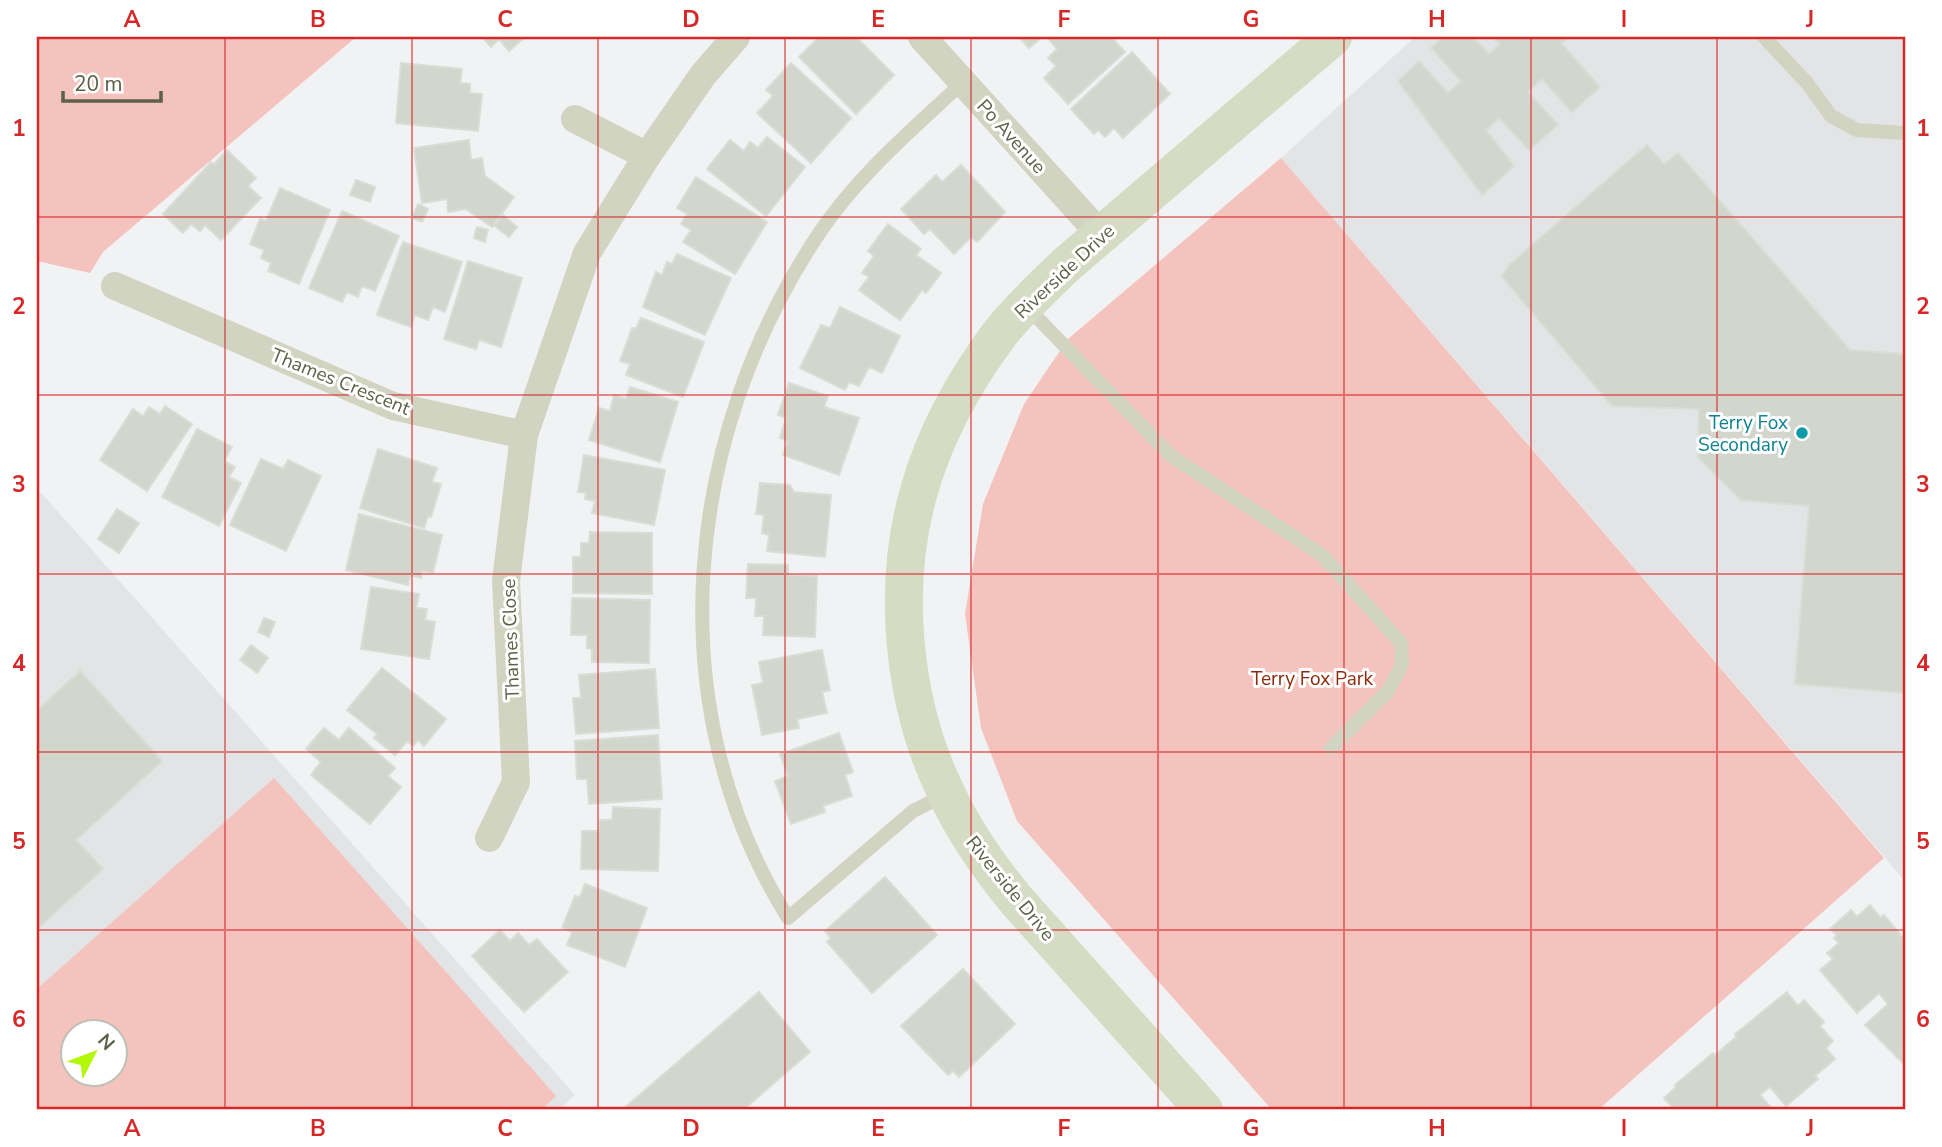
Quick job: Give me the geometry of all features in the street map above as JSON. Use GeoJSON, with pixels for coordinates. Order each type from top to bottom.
{"type":"FeatureCollection","features":[{"type":"Feature","properties":{"kind":"street"},"geometry":{"type":"LineString","coordinates":[[524,435],[587,253],[703,75],[736,37]]}},
{"type":"Feature","properties":{"kind":"street","name":"Po Avenue"},"geometry":{"type":"LineString","coordinates":[[922,37],[1101,235]]}},
{"type":"Feature","properties":{"kind":"street","name":"Riverside Drive"},"geometry":{"type":"LineString","coordinates":[[1205,1110],[1010,893],[966,832],[947,795],[926,743],[911,680],[905,586],[909,539],[918,492],[933,450],[953,407],[979,364],[1024,305],[1101,235],[1333,37]]}},
{"type":"Feature","properties":{"kind":"street"},"geometry":{"type":"LineString","coordinates":[[575,119],[648,156]]}},
{"type":"Feature","properties":{"kind":"street","name":"Thames Crescent"},"geometry":{"type":"LineString","coordinates":[[115,286],[393,406],[524,435]]}},
{"type":"Feature","properties":{"kind":"street","name":"Thames Close"},"geometry":{"type":"LineString","coordinates":[[489,838],[516,782],[506,581],[524,435]]}},
{"type":"Feature","properties":{"kind":"lane"},"geometry":{"type":"LineString","coordinates":[[1764,37],[1807,83],[1831,116],[1857,130],[1905,133]]}},
{"type":"Feature","properties":{"kind":"lane"},"geometry":{"type":"LineString","coordinates":[[947,795],[914,811],[788,918],[746,839],[719,760],[706,687],[701,621],[703,556],[726,433],[748,368],[778,302],[821,230],[854,189],[890,150],[963,82]]}},
{"type":"Feature","properties":{"kind":"lane"},"geometry":{"type":"LineString","coordinates":[[1024,305],[1171,456],[1322,555],[1401,643],[1402,665],[1388,691],[1331,748]]}},
{"type":"Feature","properties":{"kind":"shaded area"},"geometry":{"type":"Polygon","coordinates":[[[1415,37],[1905,37],[1905,881],[1281,158],[1415,37]]]}},
{"type":"Feature","properties":{"kind":"shaded area"},"geometry":{"type":"Polygon","coordinates":[[[37,488],[575,1095],[559,1110],[37,1110],[37,488]]]}},
{"type":"Feature","properties":{"kind":"green space"},"geometry":{"type":"Polygon","coordinates":[[[37,37],[356,37],[103,252],[90,273],[37,261],[37,37]]]}},
{"type":"Feature","properties":{"kind":"green space","name":"Terry Fox Park"},"geometry":{"type":"Polygon","coordinates":[[[1281,158],[1884,858],[1598,1110],[1272,1110],[1017,821],[981,728],[965,614],[983,504],[1024,404],[1068,339],[1281,158]]]}},
{"type":"Feature","properties":{"kind":"green space"},"geometry":{"type":"Polygon","coordinates":[[[274,778],[556,1096],[541,1110],[37,1110],[37,989],[274,778]]]}},
{"type":"Feature","properties":{"kind":"building"},"geometry":{"type":"Polygon","coordinates":[[[482,37],[525,37],[509,51],[499,39],[491,47],[482,37]]]}},
{"type":"Feature","properties":{"kind":"building"},"geometry":{"type":"Polygon","coordinates":[[[819,37],[837,37],[841,40],[844,37],[856,37],[894,75],[856,114],[799,57],[819,37]]]}},
{"type":"Feature","properties":{"kind":"building"},"geometry":{"type":"Polygon","coordinates":[[[1019,37],[1042,37],[1029,48],[1019,37]]]}},
{"type":"Feature","properties":{"kind":"building"},"geometry":{"type":"Polygon","coordinates":[[[1111,37],[1125,52],[1068,104],[1044,78],[1056,66],[1048,58],[1057,49],[1048,38],[1111,37]]]}},
{"type":"Feature","properties":{"kind":"building"},"geometry":{"type":"Polygon","coordinates":[[[1443,37],[1473,37],[1489,54],[1500,44],[1493,37],[1568,37],[1561,43],[1600,87],[1572,112],[1542,79],[1528,92],[1558,125],[1529,150],[1499,118],[1486,130],[1514,166],[1482,195],[1398,81],[1419,61],[1448,93],[1461,81],[1431,48],[1443,37]]]}},
{"type":"Feature","properties":{"kind":"building"},"geometry":{"type":"Polygon","coordinates":[[[1132,52],[1170,94],[1123,138],[1114,128],[1105,137],[1098,130],[1094,134],[1071,109],[1132,52]]]}},
{"type":"Feature","properties":{"kind":"building"},"geometry":{"type":"Polygon","coordinates":[[[401,63],[462,69],[460,83],[470,84],[470,93],[482,94],[478,131],[396,123],[401,63]]]}},
{"type":"Feature","properties":{"kind":"building"},"geometry":{"type":"Polygon","coordinates":[[[791,63],[851,118],[811,163],[757,113],[773,96],[766,90],[791,63]]]}},
{"type":"Feature","properties":{"kind":"building"},"geometry":{"type":"Polygon","coordinates":[[[767,137],[805,167],[766,216],[707,169],[730,140],[744,151],[750,142],[758,148],[767,137]]]}},
{"type":"Feature","properties":{"kind":"building"},"geometry":{"type":"Polygon","coordinates":[[[469,140],[471,160],[482,158],[485,176],[514,197],[492,227],[466,209],[448,212],[447,199],[422,203],[414,148],[469,140]]]}},
{"type":"Feature","properties":{"kind":"building","name":"Terry Fox Secondary"},"geometry":{"type":"Polygon","coordinates":[[[1647,145],[1664,164],[1678,153],[1850,350],[1905,354],[1905,693],[1795,684],[1809,506],[1741,500],[1698,457],[1699,409],[1612,406],[1502,277],[1508,266],[1647,145]]]}},
{"type":"Feature","properties":{"kind":"building"},"geometry":{"type":"Polygon","coordinates":[[[227,150],[256,178],[248,186],[261,198],[221,240],[205,225],[200,231],[191,224],[183,233],[163,214],[211,162],[214,164],[227,150]]]}},
{"type":"Feature","properties":{"kind":"building"},"geometry":{"type":"Polygon","coordinates":[[[961,165],[1005,212],[977,242],[971,237],[954,254],[930,229],[924,234],[901,209],[936,175],[942,182],[961,165]]]}},
{"type":"Feature","properties":{"kind":"building"},"geometry":{"type":"Polygon","coordinates":[[[696,177],[767,222],[735,274],[683,242],[691,230],[681,224],[687,214],[677,208],[696,177]]]}},
{"type":"Feature","properties":{"kind":"building"},"geometry":{"type":"Polygon","coordinates":[[[356,180],[375,187],[370,202],[350,195],[356,180]]]}},
{"type":"Feature","properties":{"kind":"building"},"geometry":{"type":"Polygon","coordinates":[[[280,188],[330,210],[299,284],[268,271],[271,263],[261,258],[264,250],[250,244],[260,219],[266,221],[280,188]]]}},
{"type":"Feature","properties":{"kind":"building"},"geometry":{"type":"Polygon","coordinates":[[[418,204],[428,209],[422,222],[412,218],[418,204]]]}},
{"type":"Feature","properties":{"kind":"building"},"geometry":{"type":"Polygon","coordinates":[[[342,211],[399,236],[375,291],[362,286],[358,297],[347,292],[342,302],[309,288],[342,211]]]}},
{"type":"Feature","properties":{"kind":"building"},"geometry":{"type":"Polygon","coordinates":[[[503,215],[517,227],[509,237],[495,226],[503,215]]]}},
{"type":"Feature","properties":{"kind":"building"},"geometry":{"type":"Polygon","coordinates":[[[888,224],[921,249],[916,255],[941,273],[926,293],[922,290],[900,320],[859,290],[869,277],[862,273],[874,256],[868,251],[888,224]]]}},
{"type":"Feature","properties":{"kind":"building"},"geometry":{"type":"Polygon","coordinates":[[[477,227],[488,230],[485,242],[474,238],[477,227]]]}},
{"type":"Feature","properties":{"kind":"building"},"geometry":{"type":"Polygon","coordinates":[[[403,242],[462,262],[445,312],[433,307],[428,320],[415,315],[411,327],[377,315],[403,242]]]}},
{"type":"Feature","properties":{"kind":"building"},"geometry":{"type":"Polygon","coordinates":[[[677,254],[731,278],[705,335],[643,307],[656,272],[662,275],[667,262],[672,264],[677,254]]]}},
{"type":"Feature","properties":{"kind":"building"},"geometry":{"type":"Polygon","coordinates":[[[468,261],[522,278],[501,347],[479,340],[476,349],[444,339],[468,261]]]}},
{"type":"Feature","properties":{"kind":"building"},"geometry":{"type":"Polygon","coordinates":[[[840,307],[900,336],[882,373],[869,367],[859,386],[849,382],[845,390],[800,368],[821,325],[830,328],[840,307]]]}},
{"type":"Feature","properties":{"kind":"building"},"geometry":{"type":"Polygon","coordinates":[[[641,318],[704,342],[683,397],[626,375],[630,364],[620,361],[632,328],[636,329],[641,318]]]}},
{"type":"Feature","properties":{"kind":"building"},"geometry":{"type":"Polygon","coordinates":[[[789,383],[828,396],[824,407],[859,418],[839,475],[783,455],[788,441],[780,438],[786,418],[778,415],[789,383]]]}},
{"type":"Feature","properties":{"kind":"building"},"geometry":{"type":"Polygon","coordinates":[[[630,387],[678,402],[660,462],[589,440],[599,408],[610,411],[614,395],[626,399],[630,387]]]}},
{"type":"Feature","properties":{"kind":"building"},"geometry":{"type":"Polygon","coordinates":[[[165,406],[192,424],[147,491],[100,460],[133,409],[143,416],[149,407],[160,414],[165,406]]]}},
{"type":"Feature","properties":{"kind":"building"},"geometry":{"type":"Polygon","coordinates":[[[197,429],[232,447],[224,461],[235,467],[229,477],[241,483],[219,526],[162,497],[197,429]]]}},
{"type":"Feature","properties":{"kind":"building"},"geometry":{"type":"Polygon","coordinates":[[[378,449],[437,468],[432,482],[441,484],[431,517],[428,516],[424,528],[360,508],[378,449]]]}},
{"type":"Feature","properties":{"kind":"building"},"geometry":{"type":"Polygon","coordinates":[[[584,455],[665,470],[654,525],[592,513],[595,501],[585,499],[586,493],[578,492],[584,455]]]}},
{"type":"Feature","properties":{"kind":"building"},"geometry":{"type":"Polygon","coordinates":[[[261,459],[283,469],[288,460],[321,476],[286,551],[230,525],[261,459]]]}},
{"type":"Feature","properties":{"kind":"building"},"geometry":{"type":"Polygon","coordinates":[[[760,483],[790,485],[794,492],[831,495],[825,557],[767,551],[769,535],[762,533],[764,515],[756,514],[760,483]]]}},
{"type":"Feature","properties":{"kind":"building"},"geometry":{"type":"Polygon","coordinates":[[[117,509],[139,523],[119,553],[98,539],[117,509]]]}},
{"type":"Feature","properties":{"kind":"building"},"geometry":{"type":"Polygon","coordinates":[[[359,514],[442,535],[433,573],[422,571],[421,578],[410,575],[408,585],[346,570],[359,514]]]}},
{"type":"Feature","properties":{"kind":"building"},"geometry":{"type":"Polygon","coordinates":[[[590,532],[652,533],[652,594],[573,593],[573,557],[581,557],[581,543],[589,543],[590,532]]]}},
{"type":"Feature","properties":{"kind":"building"},"geometry":{"type":"Polygon","coordinates":[[[748,564],[788,565],[788,575],[817,576],[815,637],[763,635],[764,616],[755,616],[756,598],[746,598],[748,564]]]}},
{"type":"Feature","properties":{"kind":"building"},"geometry":{"type":"Polygon","coordinates":[[[371,587],[419,594],[416,608],[427,609],[425,620],[435,622],[429,659],[361,649],[371,587]]]}},
{"type":"Feature","properties":{"kind":"building"},"geometry":{"type":"Polygon","coordinates":[[[572,598],[650,600],[649,663],[592,662],[592,649],[587,648],[587,635],[571,635],[572,598]]]}},
{"type":"Feature","properties":{"kind":"building"},"geometry":{"type":"Polygon","coordinates":[[[264,618],[275,622],[269,637],[258,632],[264,618]]]}},
{"type":"Feature","properties":{"kind":"building"},"geometry":{"type":"Polygon","coordinates":[[[251,645],[268,658],[257,673],[240,660],[251,645]]]}},
{"type":"Feature","properties":{"kind":"building"},"geometry":{"type":"Polygon","coordinates":[[[822,650],[830,690],[822,692],[827,713],[797,719],[799,728],[762,735],[752,685],[763,683],[759,662],[822,650]]]}},
{"type":"Feature","properties":{"kind":"building"},"geometry":{"type":"Polygon","coordinates":[[[382,668],[446,719],[424,746],[418,740],[413,746],[407,741],[395,755],[374,738],[377,734],[347,710],[382,668]]]}},
{"type":"Feature","properties":{"kind":"building"},"geometry":{"type":"Polygon","coordinates":[[[655,669],[659,728],[576,734],[573,698],[581,698],[579,675],[655,669]]]}},
{"type":"Feature","properties":{"kind":"building"},"geometry":{"type":"Polygon","coordinates":[[[80,671],[162,761],[76,840],[103,869],[37,929],[37,711],[80,671]]]}},
{"type":"Feature","properties":{"kind":"building"},"geometry":{"type":"Polygon","coordinates":[[[324,728],[339,740],[349,728],[395,768],[388,776],[401,787],[370,824],[311,775],[321,762],[306,749],[324,728]]]}},
{"type":"Feature","properties":{"kind":"building"},"geometry":{"type":"Polygon","coordinates":[[[839,733],[853,772],[845,775],[852,796],[823,806],[825,812],[791,824],[775,781],[788,776],[780,754],[839,733]]]}},
{"type":"Feature","properties":{"kind":"building"},"geometry":{"type":"Polygon","coordinates":[[[658,735],[662,799],[589,804],[587,779],[577,779],[575,741],[658,735]]]}},
{"type":"Feature","properties":{"kind":"building"},"geometry":{"type":"Polygon","coordinates":[[[613,807],[660,809],[658,871],[581,869],[582,831],[599,831],[600,820],[612,820],[613,807]]]}},
{"type":"Feature","properties":{"kind":"building"},"geometry":{"type":"Polygon","coordinates":[[[885,877],[937,935],[872,993],[827,942],[831,938],[825,931],[885,877]]]}},
{"type":"Feature","properties":{"kind":"building"},"geometry":{"type":"Polygon","coordinates":[[[585,884],[647,908],[625,967],[567,945],[572,932],[562,928],[575,896],[580,897],[585,884]]]}},
{"type":"Feature","properties":{"kind":"building"},"geometry":{"type":"Polygon","coordinates":[[[1870,905],[1881,918],[1884,915],[1905,940],[1905,1065],[1865,1025],[1888,1004],[1879,993],[1857,1013],[1820,970],[1833,959],[1827,953],[1839,943],[1834,938],[1837,935],[1830,929],[1851,910],[1857,917],[1870,905]]]}},
{"type":"Feature","properties":{"kind":"building"},"geometry":{"type":"Polygon","coordinates":[[[500,930],[510,941],[518,933],[529,945],[537,939],[568,972],[524,1012],[472,956],[500,930]]]}},
{"type":"Feature","properties":{"kind":"building"},"geometry":{"type":"Polygon","coordinates":[[[963,969],[1015,1024],[959,1077],[953,1071],[948,1075],[901,1026],[963,969]]]}},
{"type":"Feature","properties":{"kind":"building"},"geometry":{"type":"Polygon","coordinates":[[[759,992],[810,1052],[743,1110],[622,1110],[759,992]]]}},
{"type":"Feature","properties":{"kind":"building"},"geometry":{"type":"Polygon","coordinates":[[[1787,992],[1798,1006],[1804,1000],[1824,1022],[1820,1026],[1833,1041],[1826,1048],[1835,1059],[1815,1076],[1818,1079],[1786,1106],[1770,1087],[1760,1095],[1773,1110],[1671,1110],[1673,1108],[1664,1098],[1675,1085],[1713,1053],[1715,1055],[1736,1037],[1735,1034],[1787,992]]]}},
{"type":"Feature","properties":{"kind":"place","name":"Terry Fox Secondary"},"geometry":{"type":"Point","coordinates":[1802,433]}}]}
